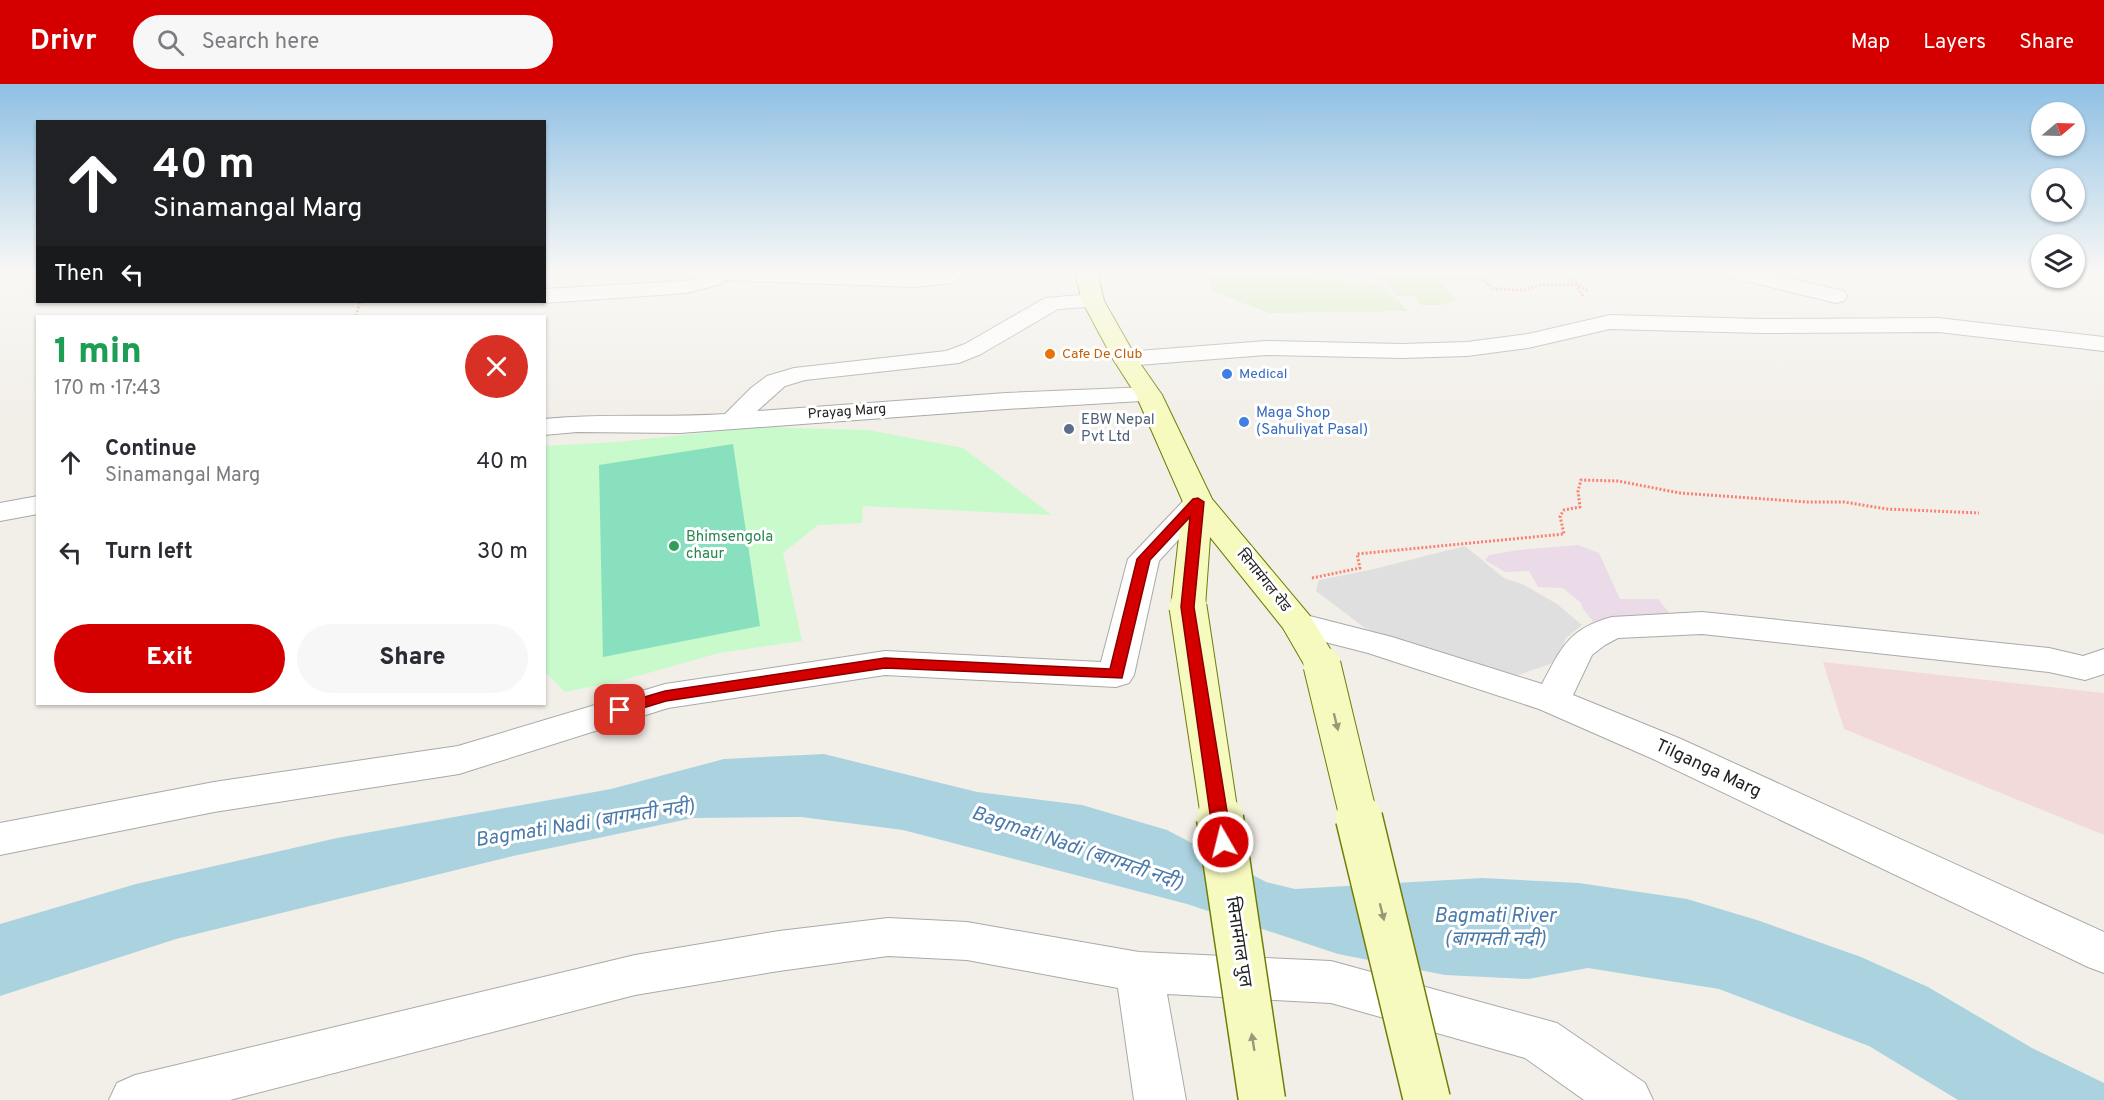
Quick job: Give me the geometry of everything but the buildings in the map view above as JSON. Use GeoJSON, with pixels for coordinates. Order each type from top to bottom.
{"type":"FeatureCollection","features":[{"type":"Feature","properties":{"kind":"main road","name":"सिनामंगल रोड"},"geometry":{"type":"LineString","coordinates":[[1103,319],[1125,359],[1149,395],[1198,502],[1298,624],[1322,665],[1427,1100]]}},
{"type":"Feature","properties":{"kind":"main road","name":"सिनामंगल पुल"},"geometry":{"type":"LineString","coordinates":[[1198,502],[1188,607],[1262,1100]]}},
{"type":"Feature","properties":{"kind":"street"},"geometry":{"type":"LineString","coordinates":[[734,420],[760,393],[776,381],[803,373],[950,357],[973,349],[1024,319]]}},
{"type":"Feature","properties":{"kind":"street"},"geometry":{"type":"LineString","coordinates":[[1856,319],[1862,326]]}},
{"type":"Feature","properties":{"kind":"street"},"geometry":{"type":"LineString","coordinates":[[1125,359],[1266,348],[1401,351],[1467,349],[1528,341],[1610,322],[1761,326],[1938,325],[2104,344]]}},
{"type":"Feature","properties":{"kind":"street","name":"Prayag Marg"},"geometry":{"type":"LineString","coordinates":[[546,427],[577,424],[680,425],[1006,401],[1149,395]]}},
{"type":"Feature","properties":{"kind":"street"},"geometry":{"type":"LineString","coordinates":[[0,839],[214,797],[459,760],[665,696],[885,663],[1116,675],[1144,559],[1198,502]]}},
{"type":"Feature","properties":{"kind":"street"},"geometry":{"type":"LineString","coordinates":[[0,512],[36,505]]}},
{"type":"Feature","properties":{"kind":"street"},"geometry":{"type":"LineString","coordinates":[[1552,700],[1578,649],[1593,637],[1612,628],[1702,623],[2049,660],[2098,670]]}},
{"type":"Feature","properties":{"kind":"street","name":"Tilganga Marg"},"geometry":{"type":"LineString","coordinates":[[1298,624],[1380,645],[1552,700],[1667,749],[2104,953]]}},
{"type":"Feature","properties":{"kind":"street"},"geometry":{"type":"LineString","coordinates":[[135,1100],[635,975],[779,951],[888,937],[967,941],[1139,972],[1330,982],[1539,1039],[1627,1100]]}},
{"type":"Feature","properties":{"kind":"street"},"geometry":{"type":"LineString","coordinates":[[1139,972],[1160,1100]]}},
{"type":"Feature","properties":{"kind":"path"},"geometry":{"type":"LineString","coordinates":[[1267,587],[1360,568],[1357,554],[1564,534],[1560,516],[1563,510],[1580,507],[1578,491],[1581,480],[1618,481],[1680,493],[1807,502],[1844,502],[1887,509],[1979,513]]}},
{"type":"Feature","properties":{"kind":"shaded area"},"geometry":{"type":"Polygon","coordinates":[[[1578,545],[1599,553],[1620,599],[1658,599],[1679,625],[1600,630],[1583,609],[1581,603],[1563,588],[1538,587],[1529,571],[1505,572],[1485,560],[1489,555],[1519,550],[1578,545]]]}},
{"type":"Feature","properties":{"kind":"shaded area"},"geometry":{"type":"Polygon","coordinates":[[[1465,546],[1504,578],[1524,585],[1557,604],[1582,625],[1566,638],[1556,662],[1515,676],[1418,650],[1365,628],[1316,591],[1319,580],[1370,570],[1465,546]]]}},
{"type":"Feature","properties":{"kind":"shaded area"},"geometry":{"type":"Polygon","coordinates":[[[1823,662],[2104,693],[2104,835],[1844,729],[1823,662]]]}},
{"type":"Feature","properties":{"kind":"green space"},"geometry":{"type":"Polygon","coordinates":[[[758,427],[868,430],[963,448],[1052,515],[863,506],[862,523],[818,525],[783,553],[802,641],[719,653],[620,681],[565,692],[546,673],[546,446],[617,442],[758,427]]]}},
{"type":"Feature","properties":{"kind":"green space","name":"Bhimsengola chaur"},"geometry":{"type":"Polygon","coordinates":[[[733,444],[760,626],[603,657],[599,465],[733,444]]]}},
{"type":"Feature","properties":{"kind":"water","name":"Bagmati River (बागमती नदी)"},"geometry":{"type":"Polygon","coordinates":[[[824,754],[977,792],[1082,805],[1167,830],[1266,882],[1295,889],[1482,878],[1579,883],[1687,899],[1760,921],[1861,957],[1928,987],[2032,1048],[2104,1083],[2104,1100],[1958,1100],[1869,1046],[1719,989],[1588,968],[1528,979],[1445,975],[1338,954],[1187,904],[903,830],[801,817],[693,818],[513,856],[176,939],[0,996],[0,924],[136,884],[337,838],[611,789],[724,759],[824,754]]]}},
{"type":"Feature","properties":{"kind":"place","name":"Cafe De Club"},"geometry":{"type":"Point","coordinates":[1050,354]}},
{"type":"Feature","properties":{"kind":"place","name":"Medical"},"geometry":{"type":"Point","coordinates":[1227,374]}},
{"type":"Feature","properties":{"kind":"place","name":"Maga Shop (Sahuliyat Pasal)"},"geometry":{"type":"Point","coordinates":[1244,422]}},
{"type":"Feature","properties":{"kind":"place","name":"EBW Nepal Pvt Ltd"},"geometry":{"type":"Point","coordinates":[1069,429]}},
{"type":"Feature","properties":{"kind":"place","name":"Bhimsengola chaur"},"geometry":{"type":"Point","coordinates":[674,546]}},
{"type":"Feature","properties":{"kind":"route"},"geometry":{"type":"LineString","coordinates":[[620,710],[665,696],[885,663],[1116,675],[1144,559],[1198,502],[1188,607],[1223,842]]}},
{"type":"Feature","properties":{"kind":"water label","name":"Bagmati Nadi (बागमती नदी)"},"geometry":{"type":"Point","coordinates":[585,824]}},
{"type":"Feature","properties":{"kind":"water label","name":"Bagmati Nadi (बागमती नदी)"},"geometry":{"type":"Point","coordinates":[1077,849]}}]}
